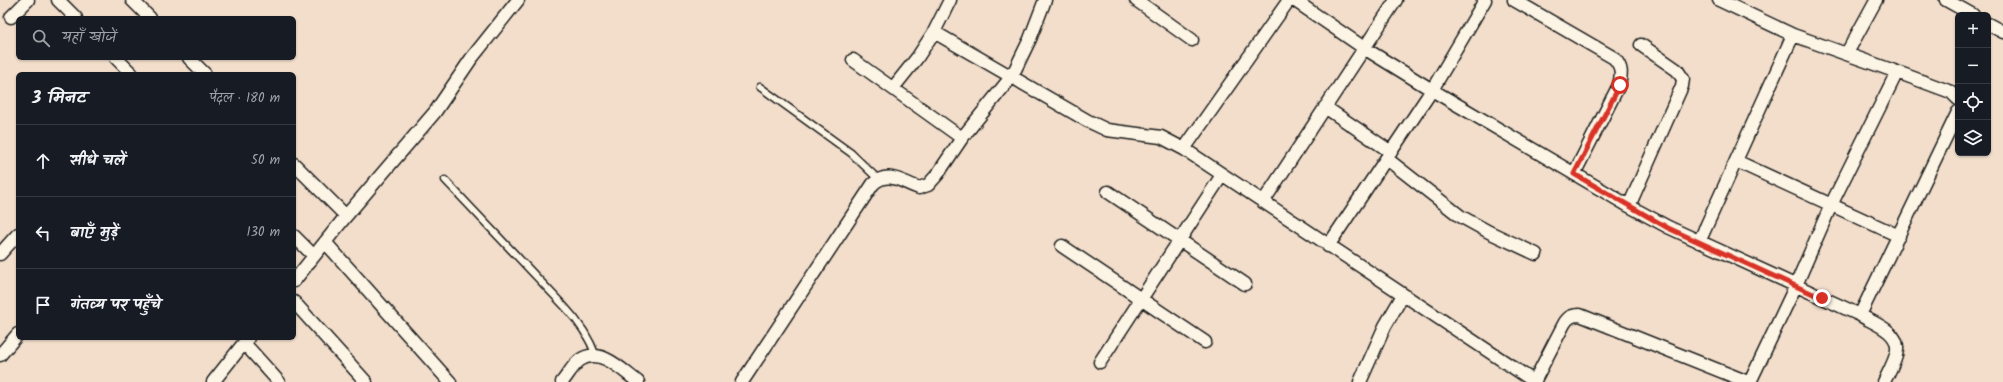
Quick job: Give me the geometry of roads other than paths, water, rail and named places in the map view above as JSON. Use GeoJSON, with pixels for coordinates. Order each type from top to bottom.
{"type":"FeatureCollection","features":[{"type":"Feature","properties":{"kind":"street"},"geometry":{"type":"LineString","coordinates":[[11,17],[28,0]]}},
{"type":"Feature","properties":{"kind":"street"},"geometry":{"type":"LineString","coordinates":[[58,0],[74,16]]}},
{"type":"Feature","properties":{"kind":"street"},"geometry":{"type":"LineString","coordinates":[[132,0],[148,16]]}},
{"type":"Feature","properties":{"kind":"street"},"geometry":{"type":"LineString","coordinates":[[296,278],[346,216],[435,112],[471,59],[518,0]]}},
{"type":"Feature","properties":{"kind":"street"},"geometry":{"type":"LineString","coordinates":[[893,88],[917,58],[934,32],[950,0]]}},
{"type":"Feature","properties":{"kind":"street"},"geometry":{"type":"LineString","coordinates":[[742,382],[873,184],[878,179],[887,176],[895,177],[919,188],[928,186],[962,138],[1012,76],[1030,39],[1044,0]]}},
{"type":"Feature","properties":{"kind":"street"},"geometry":{"type":"LineString","coordinates":[[1136,0],[1192,40]]}},
{"type":"Feature","properties":{"kind":"street"},"geometry":{"type":"LineString","coordinates":[[1184,149],[1288,0]]}},
{"type":"Feature","properties":{"kind":"street"},"geometry":{"type":"LineString","coordinates":[[1294,0],[1364,48],[1432,90],[1629,206],[1699,242],[1860,316],[1888,331],[1895,339],[1897,350],[1884,382]]}},
{"type":"Feature","properties":{"kind":"street"},"geometry":{"type":"LineString","coordinates":[[1263,202],[1396,0]]}},
{"type":"Feature","properties":{"kind":"street"},"geometry":{"type":"LineString","coordinates":[[1328,246],[1432,90],[1485,0]]}},
{"type":"Feature","properties":{"kind":"street"},"geometry":{"type":"LineString","coordinates":[[1514,0],[1614,58],[1620,65],[1622,74],[1620,85],[1574,174]]}},
{"type":"Feature","properties":{"kind":"street"},"geometry":{"type":"LineString","coordinates":[[1718,0],[1793,35],[1847,53],[1951,92],[1955,96]]}},
{"type":"Feature","properties":{"kind":"street"},"geometry":{"type":"LineString","coordinates":[[1847,53],[1876,0]]}},
{"type":"Feature","properties":{"kind":"street"},"geometry":{"type":"LineString","coordinates":[[1946,0],[1968,12]]}},
{"type":"Feature","properties":{"kind":"street"},"geometry":{"type":"LineString","coordinates":[[1991,26],[2003,32]]}},
{"type":"Feature","properties":{"kind":"street"},"geometry":{"type":"LineString","coordinates":[[934,32],[1088,121],[1107,130],[1161,138],[1184,149],[1535,382],[1564,324],[1568,318],[1574,315],[1580,315],[1749,382],[1796,286],[1831,205],[1897,72]]}},
{"type":"Feature","properties":{"kind":"street"},"geometry":{"type":"LineString","coordinates":[[1699,242],[1793,35]]}},
{"type":"Feature","properties":{"kind":"street"},"geometry":{"type":"LineString","coordinates":[[1629,206],[1682,86],[1683,79],[1676,70],[1641,45]]}},
{"type":"Feature","properties":{"kind":"street"},"geometry":{"type":"LineString","coordinates":[[118,60],[130,72]]}},
{"type":"Feature","properties":{"kind":"street"},"geometry":{"type":"LineString","coordinates":[[192,60],[203,72]]}},
{"type":"Feature","properties":{"kind":"street"},"geometry":{"type":"LineString","coordinates":[[854,60],[962,138]]}},
{"type":"Feature","properties":{"kind":"street"},"geometry":{"type":"LineString","coordinates":[[1325,107],[1389,155],[1460,216],[1489,232],[1536,254]]}},
{"type":"Feature","properties":{"kind":"street"},"geometry":{"type":"LineString","coordinates":[[1860,316],[1955,118]]}},
{"type":"Feature","properties":{"kind":"street"},"geometry":{"type":"LineString","coordinates":[[1736,161],[1899,236]]}},
{"type":"Feature","properties":{"kind":"street"},"geometry":{"type":"LineString","coordinates":[[296,166],[346,216]]}},
{"type":"Feature","properties":{"kind":"street"},"geometry":{"type":"LineString","coordinates":[[1100,362],[1222,175]]}},
{"type":"Feature","properties":{"kind":"street"},"geometry":{"type":"LineString","coordinates":[[1108,192],[1245,284]]}},
{"type":"Feature","properties":{"kind":"street"},"geometry":{"type":"LineString","coordinates":[[0,254],[16,236]]}},
{"type":"Feature","properties":{"kind":"street"},"geometry":{"type":"LineString","coordinates":[[296,238],[314,256]]}},
{"type":"Feature","properties":{"kind":"street"},"geometry":{"type":"LineString","coordinates":[[325,242],[450,382]]}},
{"type":"Feature","properties":{"kind":"street"},"geometry":{"type":"LineString","coordinates":[[1062,246],[1205,342]]}},
{"type":"Feature","properties":{"kind":"street"},"geometry":{"type":"LineString","coordinates":[[1360,382],[1385,326],[1403,295]]}},
{"type":"Feature","properties":{"kind":"street"},"geometry":{"type":"LineString","coordinates":[[296,304],[366,382]]}},
{"type":"Feature","properties":{"kind":"street"},"geometry":{"type":"LineString","coordinates":[[0,355],[16,336]]}},
{"type":"Feature","properties":{"kind":"street"},"geometry":{"type":"LineString","coordinates":[[213,382],[246,341],[279,382]]}},
{"type":"Feature","properties":{"kind":"street"},"geometry":{"type":"LineString","coordinates":[[562,382],[579,361],[588,356],[596,356],[606,359],[638,382]]}},
{"type":"Feature","properties":{"kind":"lane"},"geometry":{"type":"LineString","coordinates":[[760,87],[851,153],[878,179]]}},
{"type":"Feature","properties":{"kind":"lane"},"geometry":{"type":"LineString","coordinates":[[445,180],[565,307],[590,340],[596,356]]}}]}
